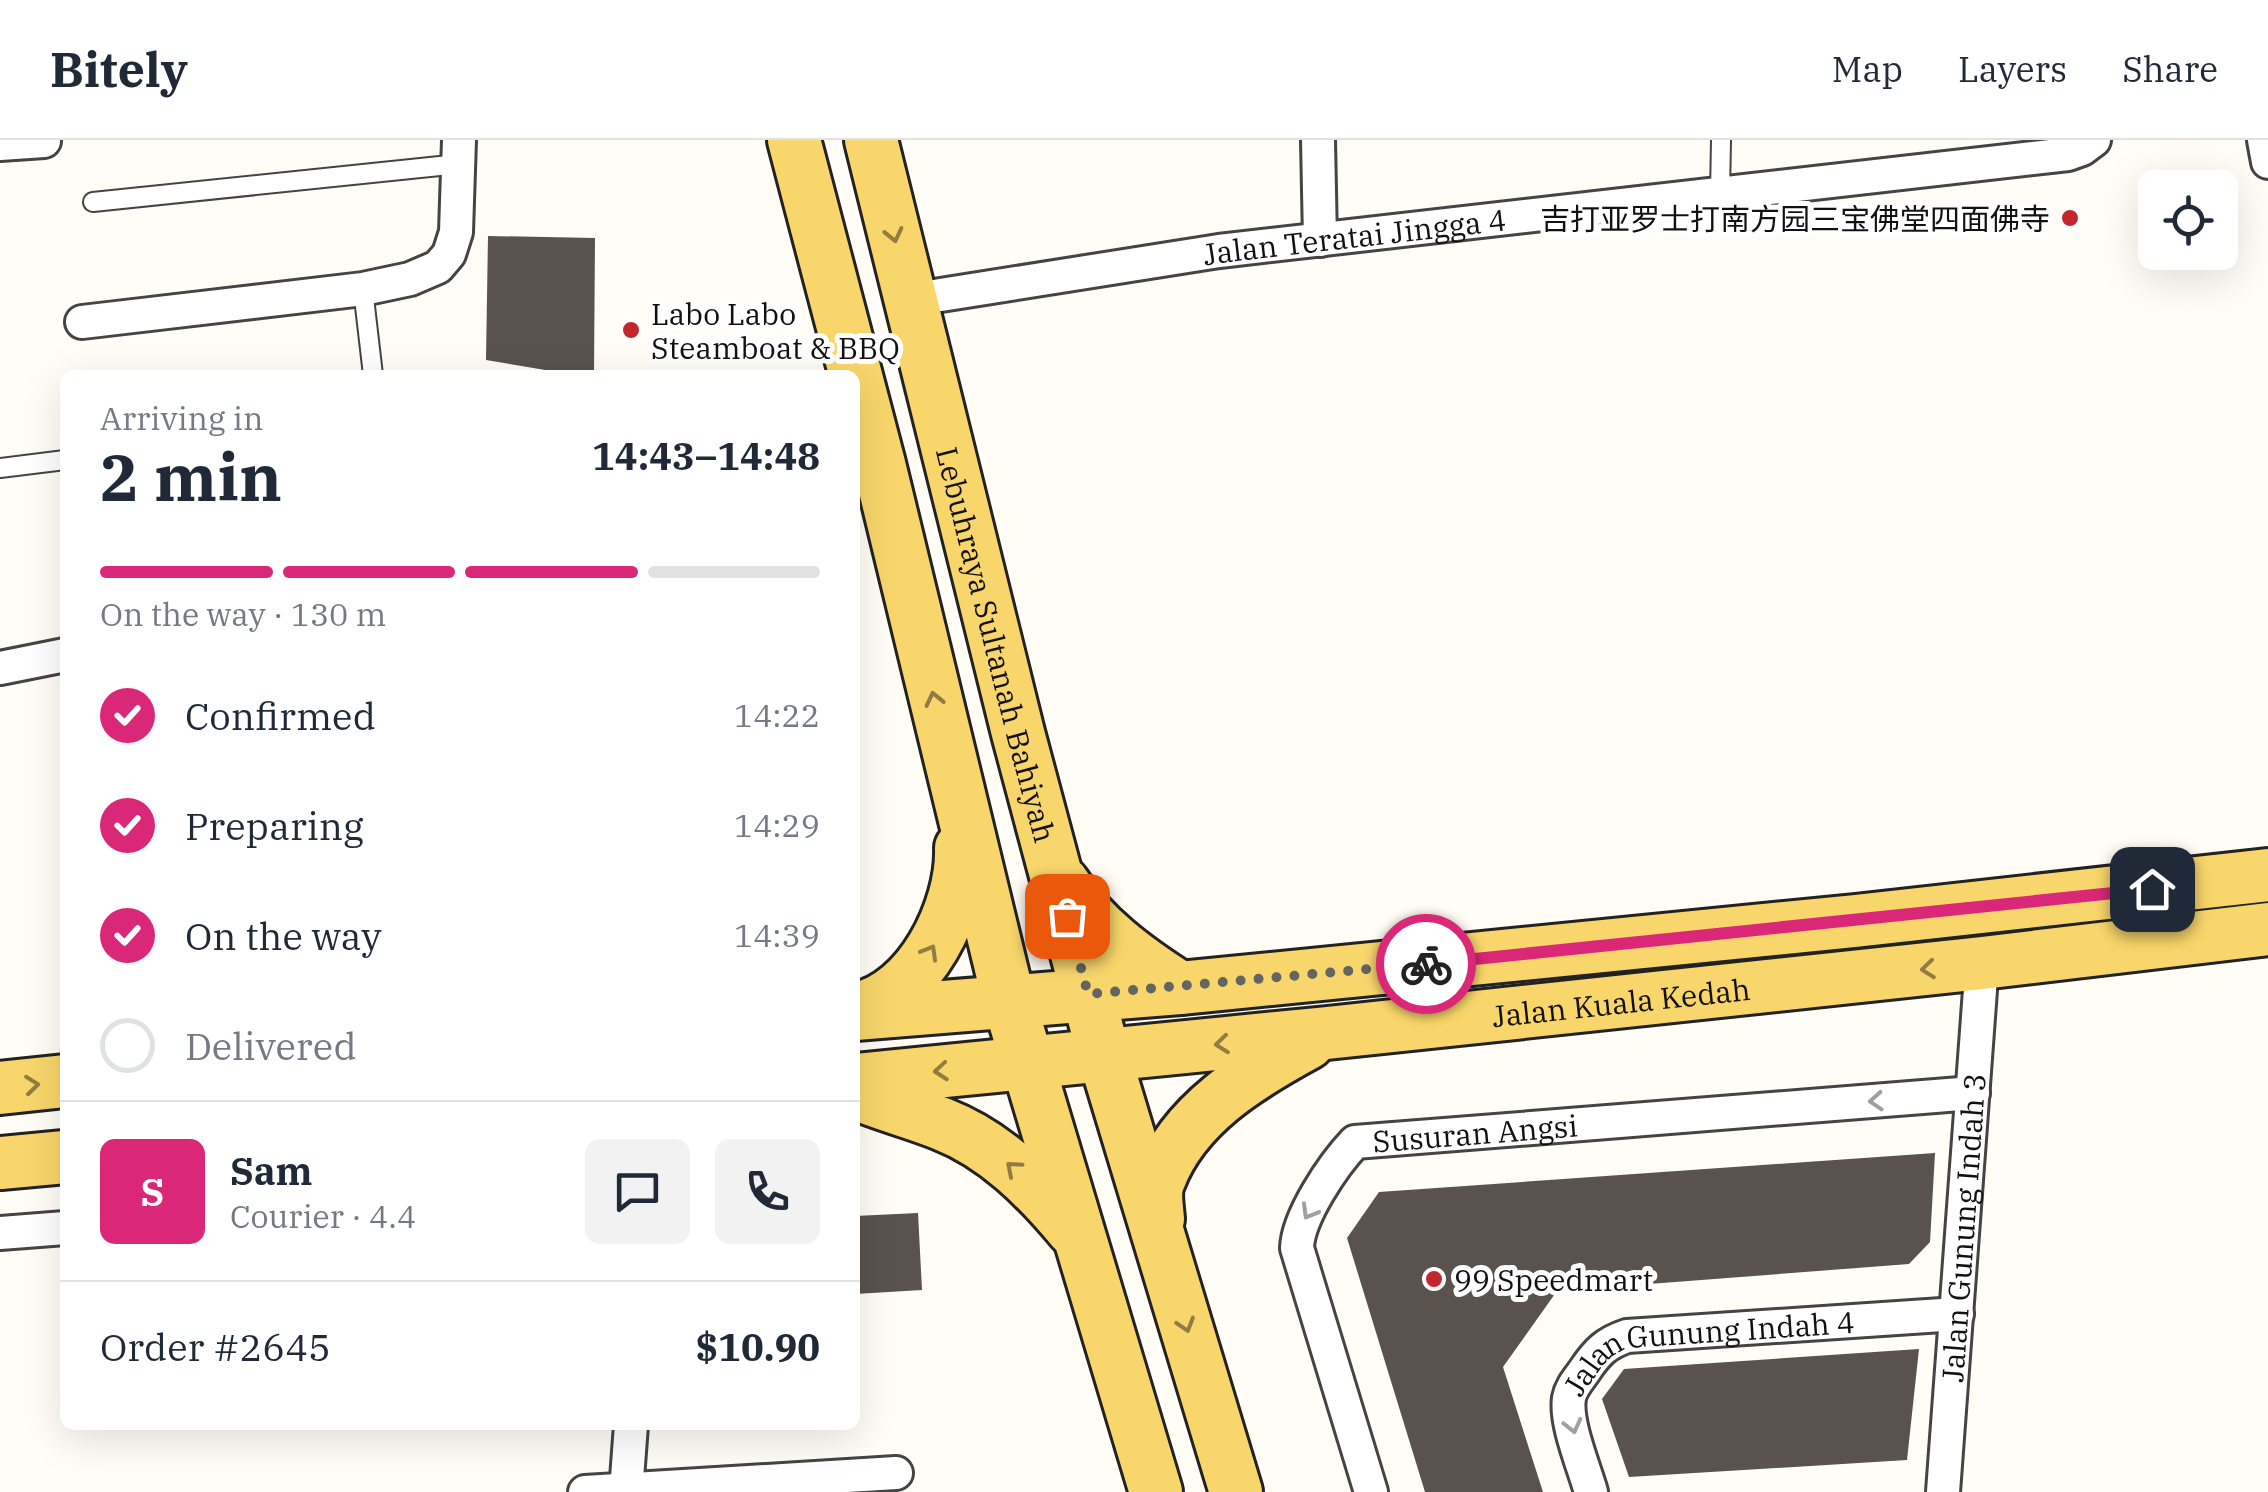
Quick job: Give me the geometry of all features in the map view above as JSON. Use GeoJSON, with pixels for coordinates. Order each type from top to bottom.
{"type":"FeatureCollection","features":[{"type":"Feature","properties":{"kind":"main road"},"geometry":{"type":"LineString","coordinates":[[794,140],[845,370]]}},
{"type":"Feature","properties":{"kind":"main road","name":"Lebuhraya Sultanah Bahiyah"},"geometry":{"type":"LineString","coordinates":[[872,140],[909,300],[1104,1056],[1236,1492]]}},
{"type":"Feature","properties":{"kind":"main road"},"geometry":{"type":"LineString","coordinates":[[860,436],[1008,1001],[1156,1492]]}},
{"type":"Feature","properties":{"kind":"main road"},"geometry":{"type":"LineString","coordinates":[[860,1010],[873,1006],[921,967],[952,914],[962,854],[956,794]]}},
{"type":"Feature","properties":{"kind":"main road"},"geometry":{"type":"LineString","coordinates":[[1046,839],[1065,886],[1098,925],[1137,960],[1180,988]]}},
{"type":"Feature","properties":{"kind":"main road","name":"Jalan Kuala Kedah"},"geometry":{"type":"LineString","coordinates":[[860,1012],[1180,988],[2268,875]]}},
{"type":"Feature","properties":{"kind":"main road"},"geometry":{"type":"LineString","coordinates":[[2075,898],[2078,950]]}},
{"type":"Feature","properties":{"kind":"main road","name":"Jalan Kuala Kedah"},"geometry":{"type":"LineString","coordinates":[[860,1080],[1982,964],[2268,929]]}},
{"type":"Feature","properties":{"kind":"main road"},"geometry":{"type":"LineString","coordinates":[[1158,1232],[1157,1183],[1183,1136],[1222,1097],[1266,1066],[1327,1033]]}},
{"type":"Feature","properties":{"kind":"main road"},"geometry":{"type":"LineString","coordinates":[[0,1088],[60,1082]]}},
{"type":"Feature","properties":{"kind":"main road"},"geometry":{"type":"LineString","coordinates":[[860,1095],[946,1125],[997,1154],[1042,1193],[1080,1239]]}},
{"type":"Feature","properties":{"kind":"main road"},"geometry":{"type":"LineString","coordinates":[[0,1163],[60,1157]]}},
{"type":"Feature","properties":{"kind":"street"},"geometry":{"type":"LineString","coordinates":[[0,144],[44,140]]}},
{"type":"Feature","properties":{"kind":"street"},"geometry":{"type":"LineString","coordinates":[[1318,140],[1320,240]]}},
{"type":"Feature","properties":{"kind":"street","name":"Jalan Teratai Jingga 4"},"geometry":{"type":"LineString","coordinates":[[909,300],[1219,252],[2068,154],[2082,150],[2094,140]]}},
{"type":"Feature","properties":{"kind":"street"},"geometry":{"type":"LineString","coordinates":[[2264,140],[2268,162]]}},
{"type":"Feature","properties":{"kind":"street"},"geometry":{"type":"LineString","coordinates":[[82,322],[364,288],[410,278],[438,266],[449,254],[456,232],[459,152]]}},
{"type":"Feature","properties":{"kind":"street"},"geometry":{"type":"LineString","coordinates":[[0,668],[60,656]]}},
{"type":"Feature","properties":{"kind":"street","name":"Jalan Gunung Indah 3"},"geometry":{"type":"LineString","coordinates":[[1944,1492],[1982,964]]}},
{"type":"Feature","properties":{"kind":"street","name":"Susuran Angsi"},"geometry":{"type":"LineString","coordinates":[[1372,1492],[1297,1248],[1302,1222],[1355,1142],[1973,1093]]}},
{"type":"Feature","properties":{"kind":"street"},"geometry":{"type":"LineString","coordinates":[[0,1233],[60,1228]]}},
{"type":"Feature","properties":{"kind":"street","name":"Jalan Gunung Indah 4"},"geometry":{"type":"LineString","coordinates":[[1591,1492],[1569,1414],[1569,1400],[1572,1389],[1599,1350],[1610,1342],[1627,1336],[1956,1314]]}},
{"type":"Feature","properties":{"kind":"street"},"geometry":{"type":"LineString","coordinates":[[626,1490],[631,1430]]}},
{"type":"Feature","properties":{"kind":"street"},"geometry":{"type":"LineString","coordinates":[[585,1492],[896,1472]]}},
{"type":"Feature","properties":{"kind":"lane"},"geometry":{"type":"LineString","coordinates":[[1720,194],[1722,140]]}},
{"type":"Feature","properties":{"kind":"lane"},"geometry":{"type":"LineString","coordinates":[[94,202],[459,152]]}},
{"type":"Feature","properties":{"kind":"lane"},"geometry":{"type":"LineString","coordinates":[[364,288],[373,370]]}},
{"type":"Feature","properties":{"kind":"lane"},"geometry":{"type":"LineString","coordinates":[[0,468],[60,461]]}},
{"type":"Feature","properties":{"kind":"building"},"geometry":{"type":"Polygon","coordinates":[[[488,236],[595,238],[594,370],[545,370],[486,360],[488,236]]]}},
{"type":"Feature","properties":{"kind":"building"},"geometry":{"type":"Polygon","coordinates":[[[1935,1153],[1930,1242],[1909,1264],[1557,1291],[1503,1367],[1543,1492],[1425,1492],[1347,1238],[1379,1192],[1935,1153]]]}},
{"type":"Feature","properties":{"kind":"building"},"geometry":{"type":"Polygon","coordinates":[[[918,1213],[922,1290],[860,1294],[860,1216],[918,1213]]]}},
{"type":"Feature","properties":{"kind":"building"},"geometry":{"type":"Polygon","coordinates":[[[1919,1349],[1907,1460],[1629,1477],[1602,1399],[1624,1369],[1919,1349]]]}},
{"type":"Feature","properties":{"kind":"way so far"},"geometry":{"type":"LineString","coordinates":[[1067,916],[1088,994],[1426,964]]}},
{"type":"Feature","properties":{"kind":"place","name":"吉打亚罗士打南方园三宝佛堂四面佛寺"},"geometry":{"type":"Point","coordinates":[2070,218]}},
{"type":"Feature","properties":{"kind":"place","name":"Labo Labo Steamboat & BBQ"},"geometry":{"type":"Point","coordinates":[631,330]}},
{"type":"Feature","properties":{"kind":"place","name":"99 Speedmart"},"geometry":{"type":"Point","coordinates":[1434,1279]}},
{"type":"Feature","properties":{"kind":"route"},"geometry":{"type":"LineString","coordinates":[[1426,964],[2152,889]]}}]}
